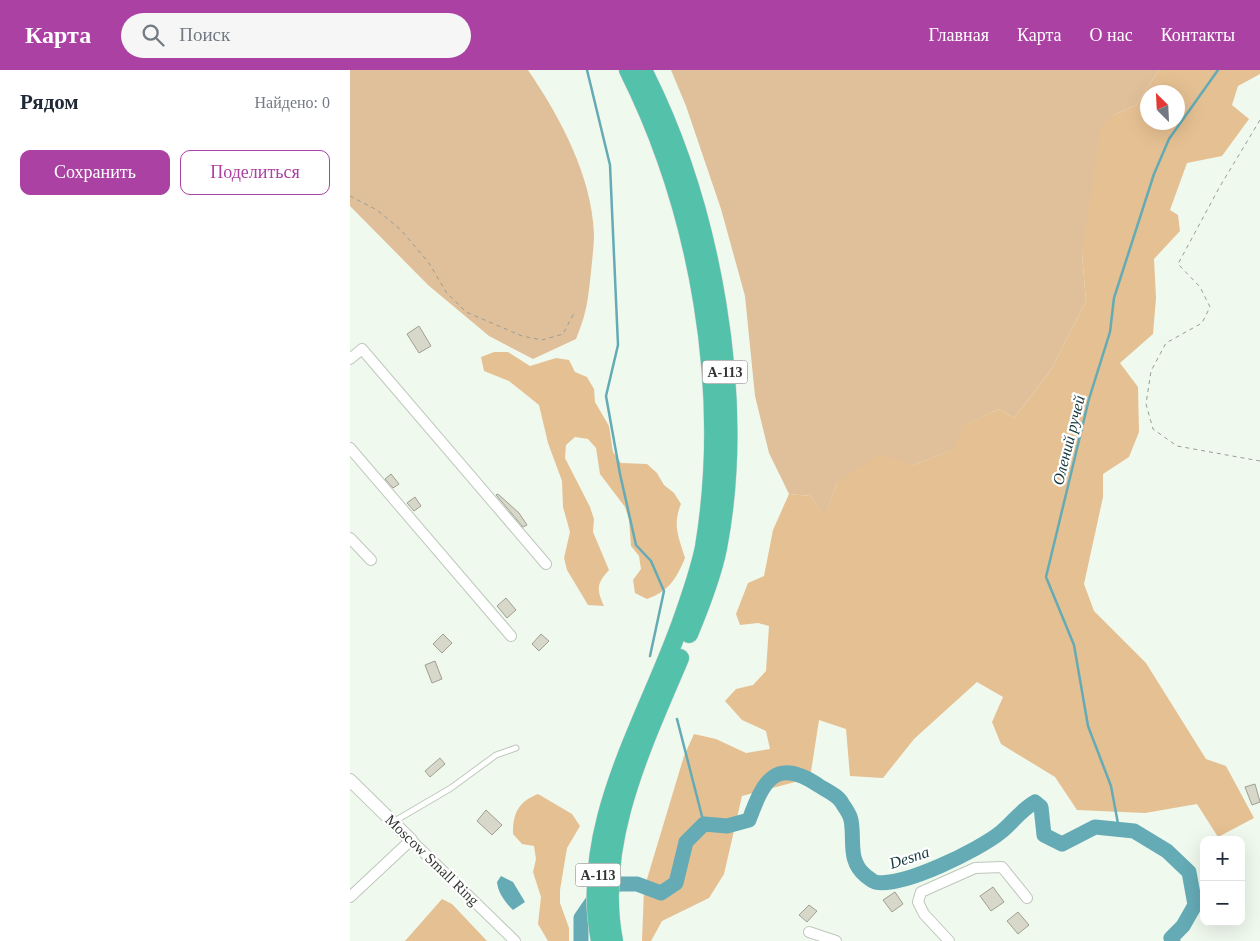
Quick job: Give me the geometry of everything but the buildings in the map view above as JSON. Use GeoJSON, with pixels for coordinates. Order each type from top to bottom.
{"type":"FeatureCollection","features":[{"type":"Feature","properties":{"kind":"highway","name":"А-113"},"geometry":{"type":"LineString","coordinates":[[614,941],[611,880],[614,849],[614,813],[631,742],[680,624],[701,558],[714,459],[710,370],[697,270],[675,184],[645,104],[628,70]]}},
{"type":"Feature","properties":{"kind":"highway","name":"А-113"},"geometry":{"type":"LineString","coordinates":[[600,941],[597,878],[600,846],[691,630],[718,549],[728,458],[725,370],[711,268],[688,180],[657,98],[643,70]]}},
{"type":"Feature","properties":{"kind":"street"},"geometry":{"type":"LineString","coordinates":[[350,359],[362,349],[546,564]]}},
{"type":"Feature","properties":{"kind":"street"},"geometry":{"type":"LineString","coordinates":[[350,448],[511,636]]}},
{"type":"Feature","properties":{"kind":"street"},"geometry":{"type":"LineString","coordinates":[[350,538],[371,560]]}},
{"type":"Feature","properties":{"kind":"street","name":"Moscow Small Ring"},"geometry":{"type":"LineString","coordinates":[[350,780],[515,941]]}},
{"type":"Feature","properties":{"kind":"street"},"geometry":{"type":"LineString","coordinates":[[350,897],[411,840]]}},
{"type":"Feature","properties":{"kind":"street"},"geometry":{"type":"LineString","coordinates":[[949,941],[924,914],[918,902],[921,892],[975,868],[1002,867],[1027,898]]}},
{"type":"Feature","properties":{"kind":"street"},"geometry":{"type":"LineString","coordinates":[[809,932],[836,941]]}},
{"type":"Feature","properties":{"kind":"lane"},"geometry":{"type":"LineString","coordinates":[[393,822],[451,788],[496,756],[516,748]]}},
{"type":"Feature","properties":{"kind":"path"},"geometry":{"type":"LineString","coordinates":[[1260,120],[1219,188],[1178,264],[1200,287],[1210,308],[1202,323],[1166,343],[1151,370],[1146,404],[1153,429],[1177,446],[1260,461]]}},
{"type":"Feature","properties":{"kind":"path"},"geometry":{"type":"LineString","coordinates":[[350,196],[377,210],[401,230],[429,263],[446,292],[466,312],[522,336],[542,340],[563,334],[575,311]]}},
{"type":"Feature","properties":{"kind":"shaded area"},"geometry":{"type":"Polygon","coordinates":[[[350,70],[528,70],[552,107],[572,148],[581,169],[592,212],[594,239],[589,290],[585,313],[576,339],[533,359],[489,336],[428,285],[350,206],[350,70]]]}},
{"type":"Feature","properties":{"kind":"shaded area"},"geometry":{"type":"Polygon","coordinates":[[[671,70],[1159,70],[1149,85],[1140,85],[1140,99],[1136,105],[1114,115],[1082,254],[1086,301],[1051,370],[1014,418],[999,409],[963,426],[955,449],[913,465],[837,483],[824,517],[811,496],[789,494],[769,453],[755,396],[745,296],[721,209],[686,106],[671,70]]]}},
{"type":"Feature","properties":{"kind":"shaded area"},"geometry":{"type":"Polygon","coordinates":[[[1159,70],[1260,70],[1260,74],[1238,86],[1232,105],[1249,119],[1222,156],[1187,163],[1170,210],[1178,215],[1180,231],[1154,259],[1156,298],[1153,334],[1120,363],[1138,387],[1139,432],[1129,457],[1103,474],[1103,497],[1084,584],[1094,611],[1146,663],[1206,759],[1226,766],[1254,818],[1217,836],[1197,804],[1145,813],[1077,810],[1055,777],[1001,744],[992,722],[1003,697],[977,682],[914,739],[883,778],[850,776],[846,729],[819,720],[810,778],[742,796],[724,874],[709,898],[662,921],[651,941],[642,941],[644,889],[684,756],[694,734],[716,739],[746,753],[770,749],[766,731],[742,720],[725,701],[736,689],[753,685],[766,671],[769,626],[758,623],[740,625],[736,614],[748,583],[764,576],[773,530],[789,494],[811,496],[824,516],[837,483],[879,454],[913,465],[954,449],[962,426],[999,409],[1014,418],[1051,370],[1086,301],[1082,254],[1100,128],[1114,115],[1136,105],[1140,99],[1140,130],[1185,130],[1185,85],[1149,85],[1159,70]]]}},
{"type":"Feature","properties":{"kind":"shaded area"},"geometry":{"type":"Polygon","coordinates":[[[494,352],[508,352],[530,366],[556,358],[569,360],[575,372],[587,377],[594,389],[595,402],[609,426],[613,452],[621,463],[647,464],[657,473],[664,485],[674,493],[681,504],[677,525],[685,558],[675,578],[661,592],[647,599],[635,593],[633,580],[641,569],[639,556],[631,546],[629,520],[625,507],[600,474],[596,448],[588,439],[575,437],[566,445],[565,458],[590,507],[594,519],[593,532],[609,570],[599,586],[604,606],[588,605],[567,570],[564,558],[570,532],[563,507],[562,481],[548,443],[539,405],[509,381],[484,371],[481,357],[494,352]]]}},
{"type":"Feature","properties":{"kind":"shaded area"},"geometry":{"type":"Polygon","coordinates":[[[538,794],[572,814],[580,826],[567,848],[560,890],[560,903],[569,928],[569,941],[548,941],[538,924],[541,897],[533,872],[536,859],[534,846],[522,844],[513,834],[514,820],[518,809],[531,797],[538,794]]]}},
{"type":"Feature","properties":{"kind":"shaded area"},"geometry":{"type":"Polygon","coordinates":[[[442,899],[452,904],[487,941],[405,941],[442,899]]]}},
{"type":"Feature","properties":{"kind":"water"},"geometry":{"type":"Polygon","coordinates":[[[501,876],[513,882],[525,902],[513,910],[500,894],[497,882],[501,876]]]}},
{"type":"Feature","properties":{"kind":"waterway"},"geometry":{"type":"LineString","coordinates":[[587,70],[610,165],[618,345],[606,396],[620,474],[636,545],[651,561],[664,591],[650,656]]}},
{"type":"Feature","properties":{"kind":"waterway","name":"Олений ручей"},"geometry":{"type":"LineString","coordinates":[[1119,829],[1111,786],[1088,726],[1074,645],[1046,577],[1089,399],[1110,332],[1114,298],[1154,174],[1169,139],[1218,70]]}},
{"type":"Feature","properties":{"kind":"waterway"},"geometry":{"type":"LineString","coordinates":[[677,719],[704,824]]}},
{"type":"Feature","properties":{"kind":"waterway","name":"Desna"},"geometry":{"type":"LineString","coordinates":[[581,941],[581,918],[592,902],[618,884],[637,884],[661,893],[676,883],[686,842],[704,824],[727,826],[749,820],[754,806],[766,785],[773,777],[781,773],[791,773],[803,777],[840,800],[850,818],[856,864],[866,876],[875,882],[887,882],[921,874],[959,857],[990,840],[1035,802],[1041,807],[1044,835],[1062,844],[1095,827],[1134,831],[1167,851],[1189,872],[1195,905],[1183,926],[1171,938],[1173,941]]}}]}
